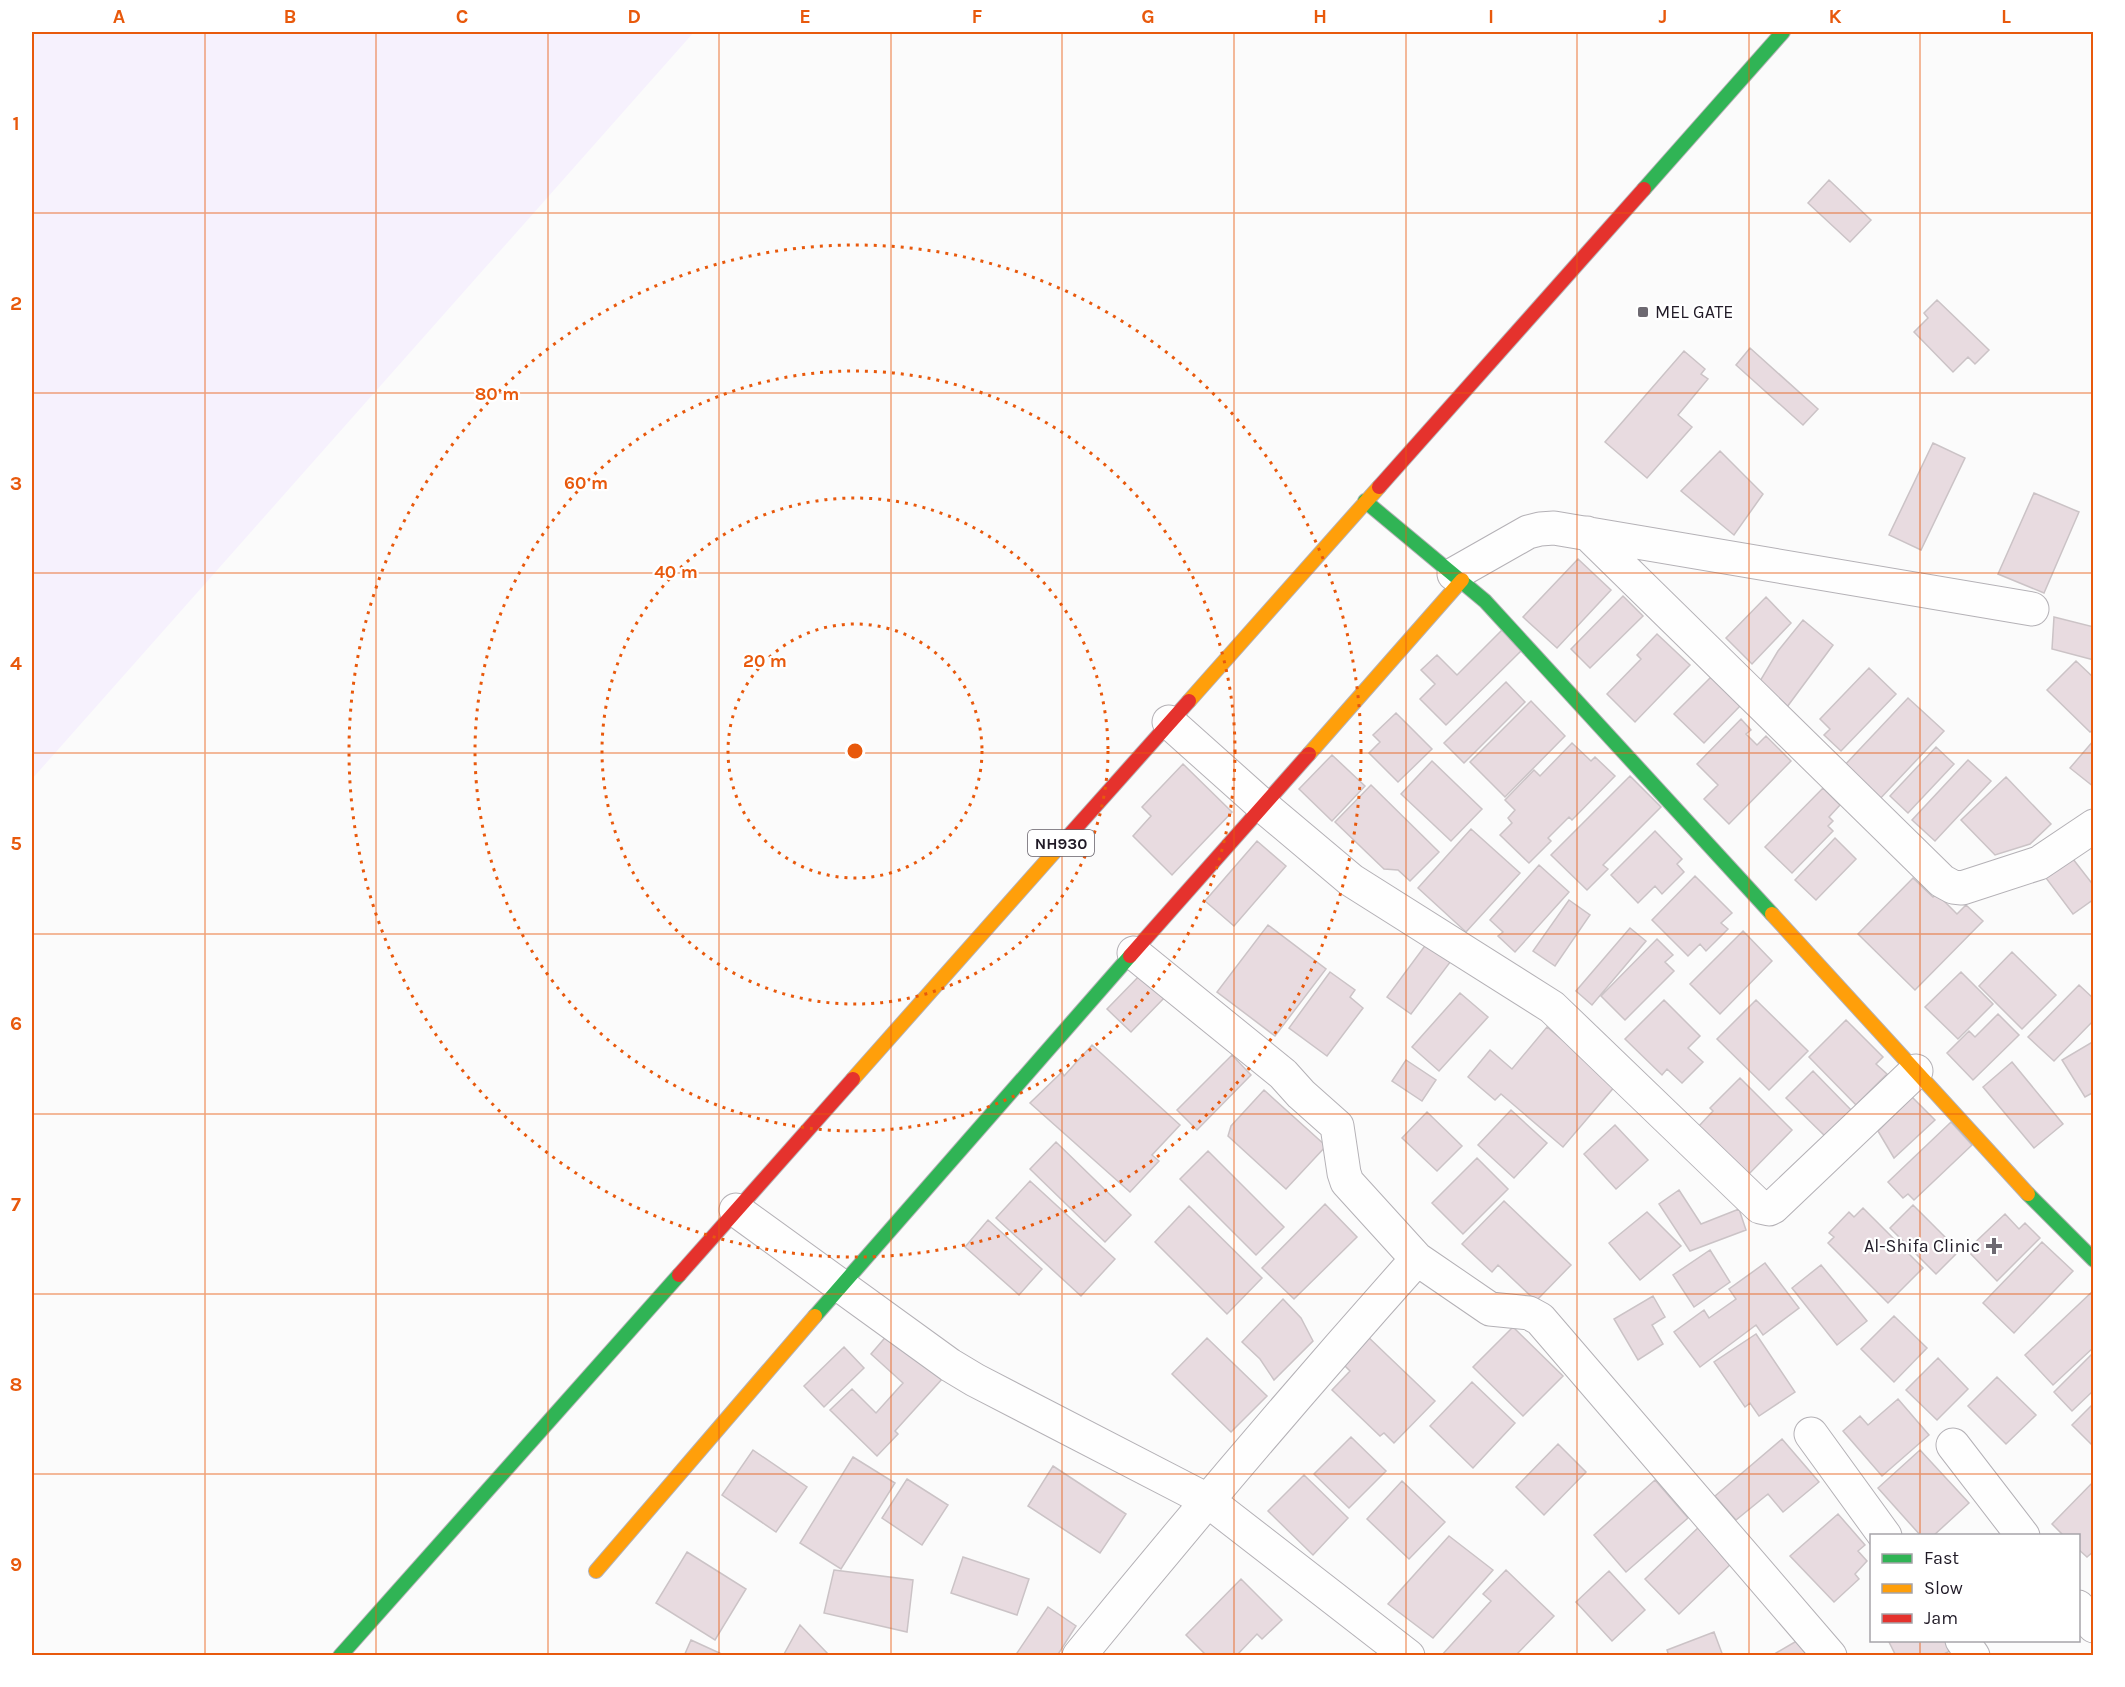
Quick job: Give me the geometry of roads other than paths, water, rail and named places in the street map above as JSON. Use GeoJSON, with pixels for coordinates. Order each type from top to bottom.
{"type":"FeatureCollection","features":[{"type":"Feature","properties":{"kind":"main road","name":"NH930"},"geometry":{"type":"LineString","coordinates":[[340,1656],[1783,32]]}},
{"type":"Feature","properties":{"kind":"main road"},"geometry":{"type":"LineString","coordinates":[[1365,501],[1458,577],[1493,610],[2042,1209],[2094,1260]]}},
{"type":"Feature","properties":{"kind":"main road"},"geometry":{"type":"LineString","coordinates":[[596,1570],[840,1286],[1263,806],[1458,577]]}},
{"type":"Feature","properties":{"kind":"street"},"geometry":{"type":"LineString","coordinates":[[1458,577],[1528,532],[1554,528],[2032,609]]}},
{"type":"Feature","properties":{"kind":"street"},"geometry":{"type":"LineString","coordinates":[[1587,534],[1942,881],[1953,887],[1962,888],[2039,863],[2094,826]]}},
{"type":"Feature","properties":{"kind":"street"},"geometry":{"type":"LineString","coordinates":[[1169,722],[1263,806],[1351,880],[1552,1007],[1760,1207],[1769,1209],[1773,1207],[1916,1071]]}},
{"type":"Feature","properties":{"kind":"street"},"geometry":{"type":"LineString","coordinates":[[1134,953],[1283,1074],[1301,1095],[1337,1126],[1347,1182],[1417,1259],[1490,1309],[1529,1313],[1540,1319],[1830,1656]]}},
{"type":"Feature","properties":{"kind":"street"},"geometry":{"type":"LineString","coordinates":[[736,1210],[950,1365],[1207,1500],[1408,1656]]}},
{"type":"Feature","properties":{"kind":"street"},"geometry":{"type":"LineString","coordinates":[[1079,1656],[1310,1379],[1417,1259]]}},
{"type":"Feature","properties":{"kind":"street"},"geometry":{"type":"LineString","coordinates":[[1811,1434],[1884,1534]]}},
{"type":"Feature","properties":{"kind":"street"},"geometry":{"type":"LineString","coordinates":[[1953,1445],[2021,1534]]}},
{"type":"Feature","properties":{"kind":"street"},"geometry":{"type":"LineString","coordinates":[[2080,1608],[2094,1626]]}},
{"type":"Feature","properties":{"kind":"street"},"geometry":{"type":"LineString","coordinates":[[1963,1642],[1973,1656]]}},
{"type":"Feature","properties":{"kind":"place","name":"MEL GATE"},"geometry":{"type":"Point","coordinates":[1643,312]}},
{"type":"Feature","properties":{"kind":"place","name":"Al-Shifa Clinic"},"geometry":{"type":"Point","coordinates":[1994,1246]}}]}
